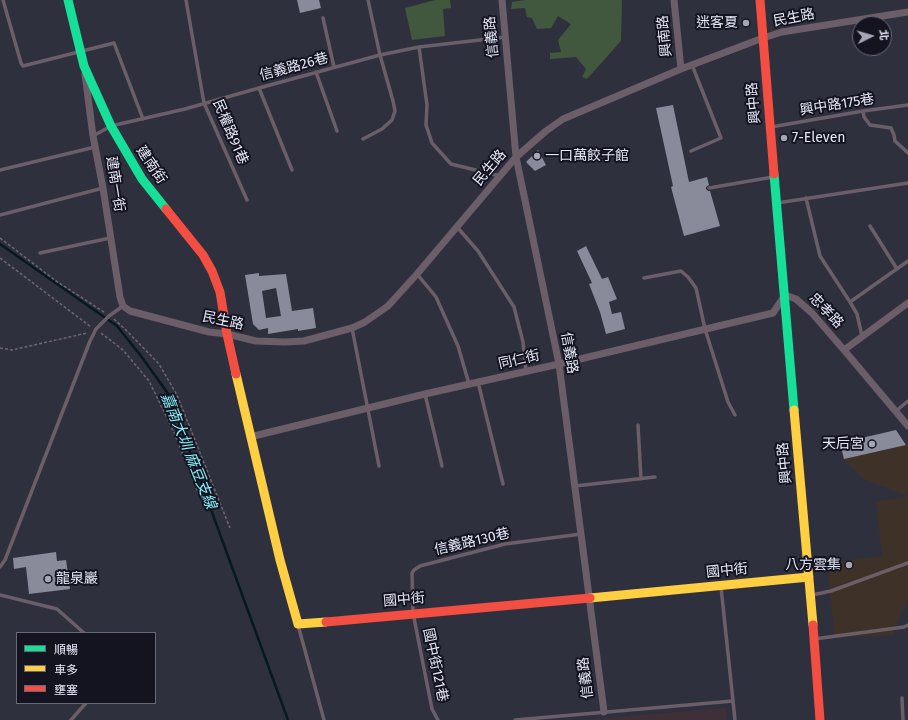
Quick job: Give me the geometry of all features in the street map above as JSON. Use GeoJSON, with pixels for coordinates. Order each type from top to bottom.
{"type":"FeatureCollection","features":[{"type":"Feature","properties":{"kind":"street","name":"建南街"},"geometry":{"type":"LineString","coordinates":[[68,0],[84,66],[111,126],[142,179],[203,255],[212,271],[220,292],[227,334]]}},
{"type":"Feature","properties":{"kind":"street","name":"信義路"},"geometry":{"type":"LineString","coordinates":[[502,0],[516,157],[559,364],[604,712]]}},
{"type":"Feature","properties":{"kind":"street","name":"興南路"},"geometry":{"type":"LineString","coordinates":[[674,0],[681,69]]}},
{"type":"Feature","properties":{"kind":"street","name":"興中路"},"geometry":{"type":"LineString","coordinates":[[760,0],[776,203],[811,595],[820,720]]}},
{"type":"Feature","properties":{"kind":"street","name":"民生路"},"geometry":{"type":"LineString","coordinates":[[123,306],[130,311],[209,332],[227,334],[256,341],[304,341],[352,328],[388,306],[516,157],[546,131],[563,119],[681,69],[782,32],[908,12]]}},
{"type":"Feature","properties":{"kind":"street","name":"建南一街"},"geometry":{"type":"LineString","coordinates":[[84,66],[93,136],[103,188],[120,297],[123,306]]}},
{"type":"Feature","properties":{"kind":"street","name":"同仁街"},"geometry":{"type":"LineString","coordinates":[[250,438],[425,394],[774,313],[785,295]]}},
{"type":"Feature","properties":{"kind":"street","name":"忠孝路"},"geometry":{"type":"LineString","coordinates":[[785,295],[796,299],[812,313],[896,410],[908,426]]}},
{"type":"Feature","properties":{"kind":"street","name":"忠孝路"},"geometry":{"type":"LineString","coordinates":[[844,350],[908,303]]}},
{"type":"Feature","properties":{"kind":"street"},"geometry":{"type":"LineString","coordinates":[[227,334],[250,438],[280,560],[298,624]]}},
{"type":"Feature","properties":{"kind":"street","name":"國中街"},"geometry":{"type":"LineString","coordinates":[[298,624],[809,577]]}},
{"type":"Feature","properties":{"kind":"lane"},"geometry":{"type":"LineString","coordinates":[[3,0],[20,63],[23,66],[114,43],[142,119]]}},
{"type":"Feature","properties":{"kind":"lane","name":"民權路91巷"},"geometry":{"type":"LineString","coordinates":[[186,0],[204,103],[247,200]]}},
{"type":"Feature","properties":{"kind":"lane"},"geometry":{"type":"LineString","coordinates":[[363,138],[382,129],[392,120],[395,111],[394,101],[380,55],[368,0]]}},
{"type":"Feature","properties":{"kind":"lane"},"geometry":{"type":"LineString","coordinates":[[323,18],[334,67]]}},
{"type":"Feature","properties":{"kind":"lane","name":"信義路26巷"},"geometry":{"type":"LineString","coordinates":[[93,136],[111,126],[185,109],[380,55],[419,47],[506,37]]}},
{"type":"Feature","properties":{"kind":"lane"},"geometry":{"type":"LineString","coordinates":[[419,47],[427,105],[426,125],[432,143],[450,164],[501,176]]}},
{"type":"Feature","properties":{"kind":"lane"},"geometry":{"type":"LineString","coordinates":[[691,151],[721,138],[692,65]]}},
{"type":"Feature","properties":{"kind":"lane"},"geometry":{"type":"LineString","coordinates":[[316,72],[337,131]]}},
{"type":"Feature","properties":{"kind":"lane"},"geometry":{"type":"LineString","coordinates":[[259,88],[292,170]]}},
{"type":"Feature","properties":{"kind":"lane","name":"興中路175巷"},"geometry":{"type":"LineString","coordinates":[[770,128],[863,111],[908,105]]}},
{"type":"Feature","properties":{"kind":"lane"},"geometry":{"type":"LineString","coordinates":[[863,111],[864,117],[870,125],[891,128],[895,141],[908,153]]}},
{"type":"Feature","properties":{"kind":"lane"},"geometry":{"type":"LineString","coordinates":[[0,170],[95,147]]}},
{"type":"Feature","properties":{"kind":"lane"},"geometry":{"type":"LineString","coordinates":[[709,188],[774,177]]}},
{"type":"Feature","properties":{"kind":"lane"},"geometry":{"type":"LineString","coordinates":[[776,203],[908,183]]}},
{"type":"Feature","properties":{"kind":"lane"},"geometry":{"type":"LineString","coordinates":[[0,215],[103,188]]}},
{"type":"Feature","properties":{"kind":"lane"},"geometry":{"type":"LineString","coordinates":[[806,198],[820,256],[857,314],[862,336]]}},
{"type":"Feature","properties":{"kind":"lane"},"geometry":{"type":"LineString","coordinates":[[870,226],[897,269]]}},
{"type":"Feature","properties":{"kind":"lane"},"geometry":{"type":"LineString","coordinates":[[457,227],[478,251],[514,307],[523,342],[526,371]]}},
{"type":"Feature","properties":{"kind":"lane"},"geometry":{"type":"LineString","coordinates":[[40,253],[110,238]]}},
{"type":"Feature","properties":{"kind":"lane"},"geometry":{"type":"LineString","coordinates":[[850,302],[908,261]]}},
{"type":"Feature","properties":{"kind":"lane"},"geometry":{"type":"LineString","coordinates":[[644,278],[681,271],[688,277],[696,288],[704,329],[728,402],[735,415]]}},
{"type":"Feature","properties":{"kind":"lane"},"geometry":{"type":"LineString","coordinates":[[417,274],[436,297],[458,346],[469,384]]}},
{"type":"Feature","properties":{"kind":"lane"},"geometry":{"type":"LineString","coordinates":[[0,567],[5,560],[90,341],[96,329],[109,316],[123,306]]}},
{"type":"Feature","properties":{"kind":"lane"},"geometry":{"type":"LineString","coordinates":[[352,328],[380,466]]}},
{"type":"Feature","properties":{"kind":"lane"},"geometry":{"type":"LineString","coordinates":[[478,382],[504,484]]}},
{"type":"Feature","properties":{"kind":"lane"},"geometry":{"type":"LineString","coordinates":[[425,394],[442,466]]}},
{"type":"Feature","properties":{"kind":"lane"},"geometry":{"type":"LineString","coordinates":[[896,410],[908,401]]}},
{"type":"Feature","properties":{"kind":"lane"},"geometry":{"type":"LineString","coordinates":[[638,425],[641,479]]}},
{"type":"Feature","properties":{"kind":"lane"},"geometry":{"type":"LineString","coordinates":[[574,486],[655,477]]}},
{"type":"Feature","properties":{"kind":"lane","name":"信義路130巷"},"geometry":{"type":"LineString","coordinates":[[413,613],[412,573],[420,566],[505,544],[581,534]]}},
{"type":"Feature","properties":{"kind":"lane"},"geometry":{"type":"LineString","coordinates":[[811,595],[831,591],[908,563]]}},
{"type":"Feature","properties":{"kind":"lane"},"geometry":{"type":"LineString","coordinates":[[721,585],[735,720]]}},
{"type":"Feature","properties":{"kind":"lane"},"geometry":{"type":"LineString","coordinates":[[0,595],[57,609],[83,632]]}},
{"type":"Feature","properties":{"kind":"lane","name":"國中街121巷"},"geometry":{"type":"LineString","coordinates":[[413,613],[432,708],[438,720]]}},
{"type":"Feature","properties":{"kind":"lane"},"geometry":{"type":"LineString","coordinates":[[298,624],[324,720]]}},
{"type":"Feature","properties":{"kind":"lane"},"geometry":{"type":"LineString","coordinates":[[814,639],[904,628],[908,626]]}},
{"type":"Feature","properties":{"kind":"lane"},"geometry":{"type":"LineString","coordinates":[[902,698],[903,720]]}},
{"type":"Feature","properties":{"kind":"lane"},"geometry":{"type":"LineString","coordinates":[[515,720],[733,700]]}},
{"type":"Feature","properties":{"kind":"lane"},"geometry":{"type":"LineString","coordinates":[[71,720],[85,704]]}},
{"type":"Feature","properties":{"kind":"path"},"geometry":{"type":"LineString","coordinates":[[0,238],[56,281],[109,316],[127,331],[159,364],[177,395],[230,528]]}},
{"type":"Feature","properties":{"kind":"path"},"geometry":{"type":"LineString","coordinates":[[0,258],[123,350],[149,381],[174,430],[199,495]]}},
{"type":"Feature","properties":{"kind":"path"},"geometry":{"type":"LineString","coordinates":[[0,348],[12,350],[83,334],[96,329]]}},
{"type":"Feature","properties":{"kind":"shaded area"},"geometry":{"type":"Polygon","coordinates":[[[908,444],[908,496],[864,479],[844,459],[906,445],[908,444]]]}},
{"type":"Feature","properties":{"kind":"shaded area"},"geometry":{"type":"Polygon","coordinates":[[[908,496],[908,599],[896,625],[894,635],[835,638],[828,574],[839,566],[838,562],[882,556],[876,502],[908,496]]]}},
{"type":"Feature","properties":{"kind":"shaded area"},"geometry":{"type":"Polygon","coordinates":[[[725,708],[727,720],[580,720],[725,708]]]}},
{"type":"Feature","properties":{"kind":"green space"},"geometry":{"type":"Polygon","coordinates":[[[435,0],[450,0],[451,8],[443,9],[445,36],[412,40],[405,8],[435,0]]]}},
{"type":"Feature","properties":{"kind":"green space"},"geometry":{"type":"Polygon","coordinates":[[[526,0],[622,0],[621,41],[587,79],[582,77],[586,69],[576,57],[550,59],[550,53],[561,52],[558,40],[571,24],[558,16],[551,28],[537,29],[532,18],[527,17],[525,8],[511,9],[512,2],[526,0]]]}},
{"type":"Feature","properties":{"kind":"building"},"geometry":{"type":"Polygon","coordinates":[[[297,0],[319,0],[321,8],[300,13],[297,0]]]}},
{"type":"Feature","properties":{"kind":"building"},"geometry":{"type":"Polygon","coordinates":[[[673,105],[689,182],[707,177],[709,185],[706,189],[710,191],[720,226],[684,236],[671,187],[673,186],[656,108],[673,105]]]}},
{"type":"Feature","properties":{"kind":"building","name":"一口萬餃子館"},"geometry":{"type":"Polygon","coordinates":[[[538,150],[546,165],[535,171],[526,162],[538,150]]]}},
{"type":"Feature","properties":{"kind":"building"},"geometry":{"type":"Polygon","coordinates":[[[586,246],[602,279],[608,277],[617,299],[609,302],[612,314],[621,312],[625,329],[606,334],[600,312],[589,284],[592,283],[577,251],[586,246]]]}},
{"type":"Feature","properties":{"kind":"building"},"geometry":{"type":"Polygon","coordinates":[[[259,273],[259,276],[286,274],[292,311],[313,308],[316,328],[298,331],[298,329],[268,334],[268,328],[259,330],[253,324],[245,275],[259,273]],[[276,288],[262,291],[266,318],[281,316],[276,288]]]}},
{"type":"Feature","properties":{"kind":"building","name":"天后宮"},"geometry":{"type":"Polygon","coordinates":[[[896,430],[906,445],[844,459],[840,443],[896,430]]]}},
{"type":"Feature","properties":{"kind":"building","name":"龍泉巖"},"geometry":{"type":"Polygon","coordinates":[[[56,552],[57,561],[66,560],[70,589],[29,594],[26,567],[14,569],[13,558],[56,552]]]}},
{"type":"Feature","properties":{"kind":"waterway","name":"嘉南大圳 麻豆支線"},"geometry":{"type":"LineString","coordinates":[[0,244],[117,326],[169,395],[288,720]]}},
{"type":"Feature","properties":{"kind":"traffic: fast"},"geometry":{"type":"LineString","coordinates":[[68,0],[84,66],[111,126],[142,179],[166,209]]}},
{"type":"Feature","properties":{"kind":"traffic: fast"},"geometry":{"type":"LineString","coordinates":[[774,174],[794,410]]}},
{"type":"Feature","properties":{"kind":"traffic: slow"},"geometry":{"type":"LineString","coordinates":[[236,374],[280,560],[298,624],[326,622]]}},
{"type":"Feature","properties":{"kind":"traffic: slow"},"geometry":{"type":"LineString","coordinates":[[794,410],[813,625]]}},
{"type":"Feature","properties":{"kind":"traffic: slow"},"geometry":{"type":"LineString","coordinates":[[590,598],[809,577]]}},
{"type":"Feature","properties":{"kind":"traffic: jam"},"geometry":{"type":"LineString","coordinates":[[760,0],[774,174]]}},
{"type":"Feature","properties":{"kind":"traffic: jam"},"geometry":{"type":"LineString","coordinates":[[166,209],[203,255],[212,271],[220,292],[236,374]]}},
{"type":"Feature","properties":{"kind":"traffic: jam"},"geometry":{"type":"LineString","coordinates":[[326,622],[590,598]]}},
{"type":"Feature","properties":{"kind":"traffic: jam"},"geometry":{"type":"LineString","coordinates":[[813,625],[820,720]]}},
{"type":"Feature","properties":{"kind":"place","name":"迷客夏"},"geometry":{"type":"Point","coordinates":[746,23]}},
{"type":"Feature","properties":{"kind":"place","name":"7-Eleven"},"geometry":{"type":"Point","coordinates":[784,138]}},
{"type":"Feature","properties":{"kind":"place","name":"一口萬餃子館"},"geometry":{"type":"Point","coordinates":[537,156]}},
{"type":"Feature","properties":{"kind":"place","name":"天后宮"},"geometry":{"type":"Point","coordinates":[872,444]}},
{"type":"Feature","properties":{"kind":"place","name":"八方雲集"},"geometry":{"type":"Point","coordinates":[849,565]}},
{"type":"Feature","properties":{"kind":"place","name":"龍泉巖"},"geometry":{"type":"Point","coordinates":[48,579]}}]}
